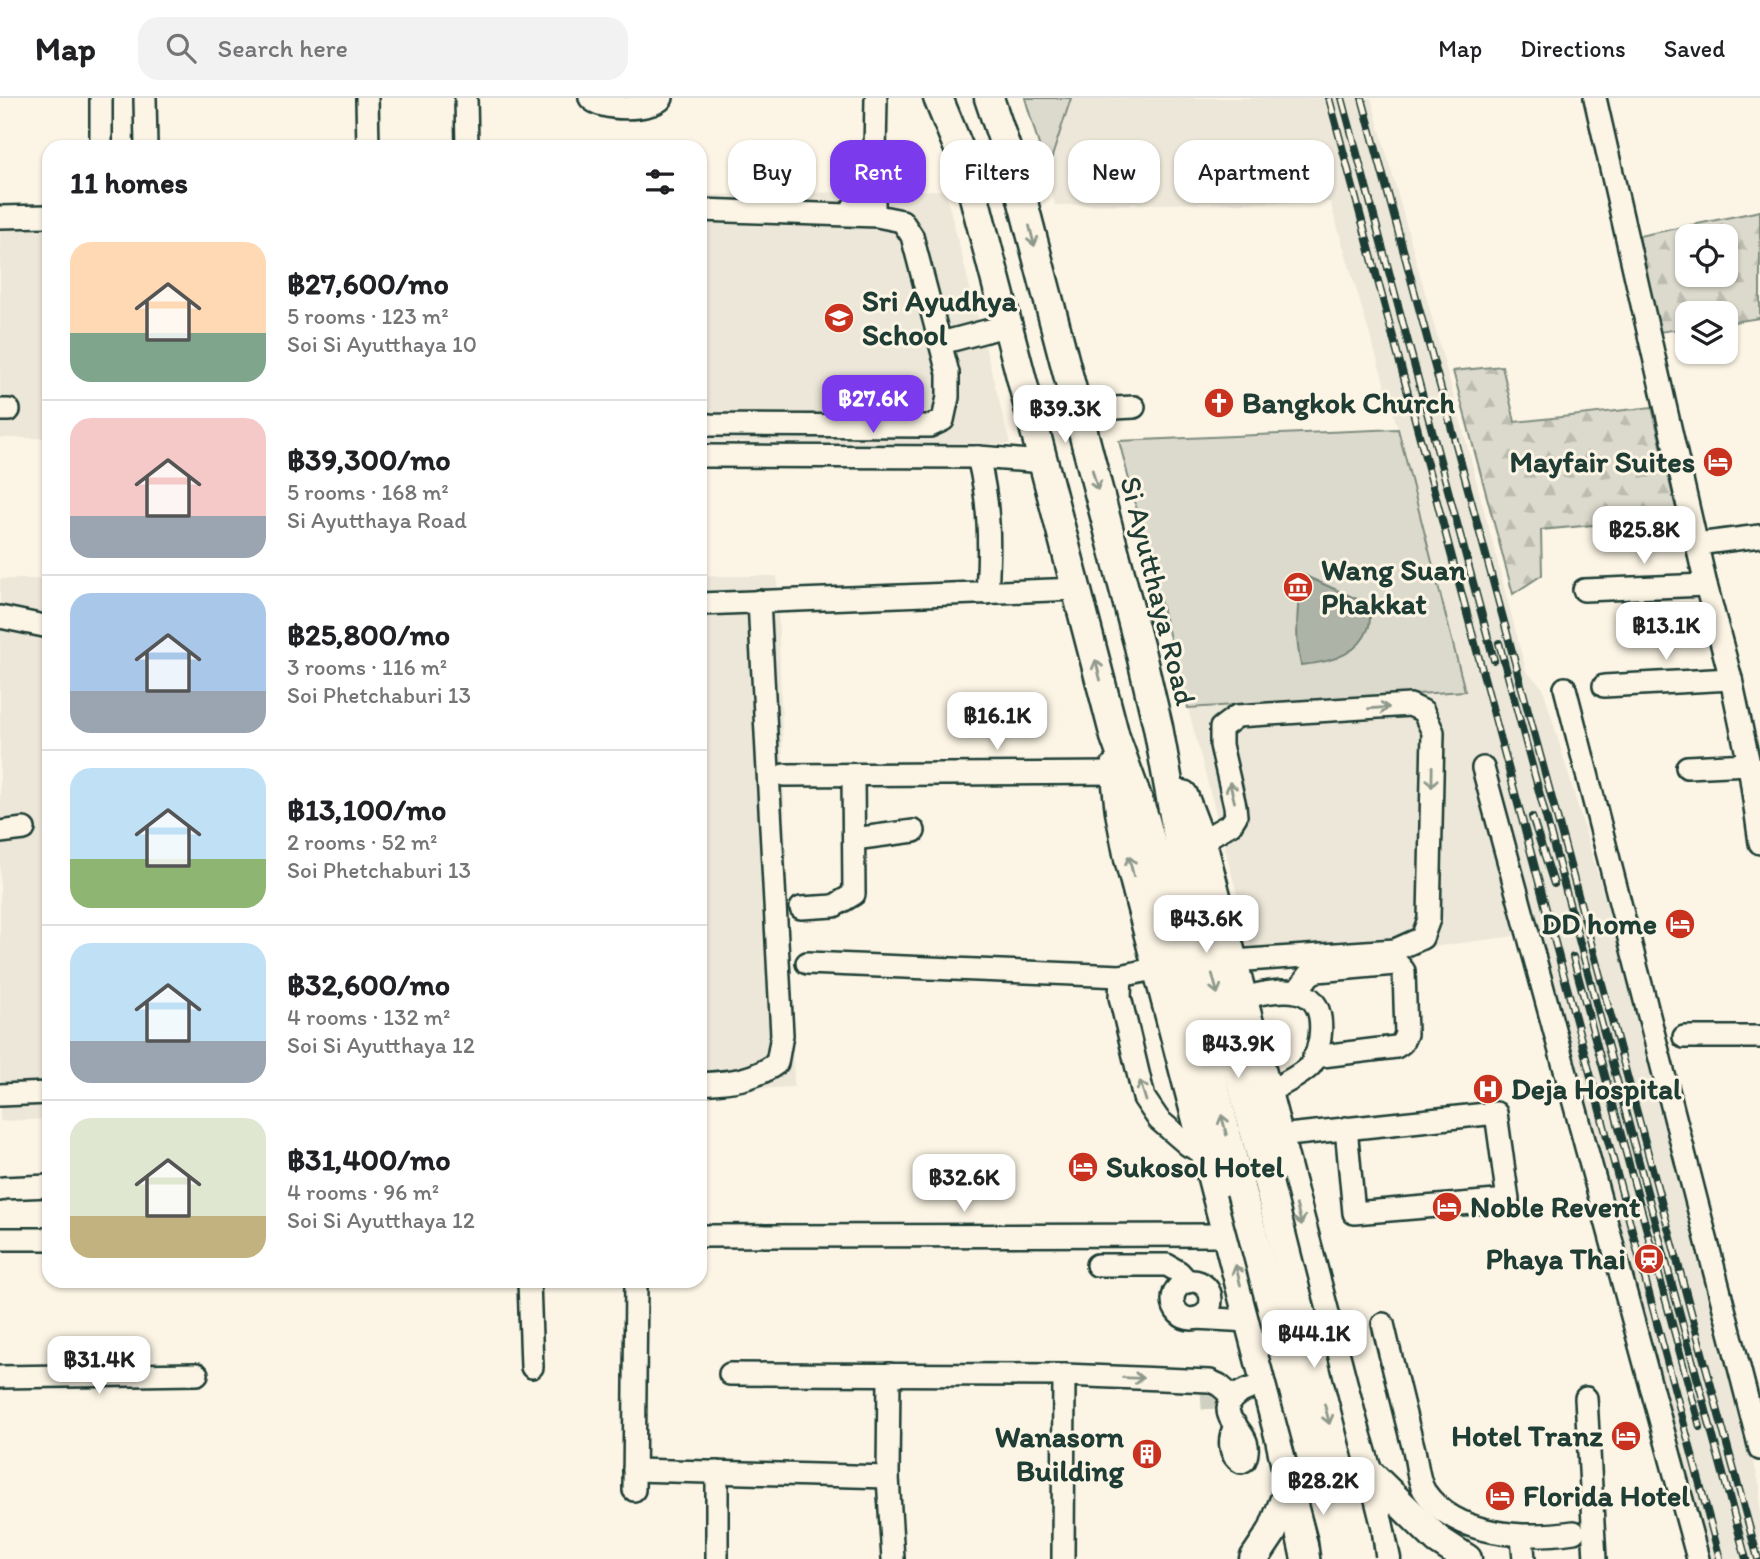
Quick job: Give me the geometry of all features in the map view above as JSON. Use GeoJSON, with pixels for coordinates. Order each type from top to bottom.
{"type":"FeatureCollection","features":[{"type":"Feature","properties":{"kind":"main road"},"geometry":{"type":"LineString","coordinates":[[938,98],[955,140]]}},
{"type":"Feature","properties":{"kind":"main road"},"geometry":{"type":"LineString","coordinates":[[959,98],[963,140]]}},
{"type":"Feature","properties":{"kind":"main road","name":"Si Ayutthaya Road"},"geometry":{"type":"LineString","coordinates":[[989,98],[1005,140]]}},
{"type":"Feature","properties":{"kind":"main road","name":"Si Ayutthaya Road"},"geometry":{"type":"LineString","coordinates":[[1003,98],[1006,140]]}},
{"type":"Feature","properties":{"kind":"main road"},"geometry":{"type":"LineString","coordinates":[[975,203],[1115,737],[1145,820],[1333,1536],[1336,1559]]}},
{"type":"Feature","properties":{"kind":"main road","name":"Si Ayutthaya Road"},"geometry":{"type":"LineString","coordinates":[[1022,203],[1139,646],[1158,727],[1182,859],[1268,1182],[1356,1531],[1360,1559]]}},
{"type":"Feature","properties":{"kind":"main road","name":"Si Ayutthaya Road"},"geometry":{"type":"LineString","coordinates":[[1158,727],[1200,841],[1233,961],[1367,1471],[1386,1559]]}},
{"type":"Feature","properties":{"kind":"main road"},"geometry":{"type":"LineString","coordinates":[[1115,737],[1115,773],[1129,859],[1280,1439],[1306,1559]]}},
{"type":"Feature","properties":{"kind":"main road"},"geometry":{"type":"LineString","coordinates":[[1280,1439],[1306,1468],[1323,1473],[1336,1464],[1353,1423]]}},
{"type":"Feature","properties":{"kind":"main road"},"geometry":{"type":"LineString","coordinates":[[1367,1471],[1438,1540],[1467,1559]]}},
{"type":"Feature","properties":{"kind":"main road"},"geometry":{"type":"LineString","coordinates":[[1254,1559],[1272,1532],[1291,1484]]}},
{"type":"Feature","properties":{"kind":"street"},"geometry":{"type":"LineString","coordinates":[[101,98],[101,140]]}},
{"type":"Feature","properties":{"kind":"street"},"geometry":{"type":"LineString","coordinates":[[145,98],[146,140]]}},
{"type":"Feature","properties":{"kind":"street"},"geometry":{"type":"LineString","coordinates":[[367,98],[369,140]]}},
{"type":"Feature","properties":{"kind":"street"},"geometry":{"type":"LineString","coordinates":[[466,98],[467,140]]}},
{"type":"Feature","properties":{"kind":"street"},"geometry":{"type":"LineString","coordinates":[[590,98],[601,106],[647,107],[658,103],[662,98]]}},
{"type":"Feature","properties":{"kind":"street"},"geometry":{"type":"LineString","coordinates":[[707,203],[874,207],[876,98]]}},
{"type":"Feature","properties":{"kind":"street"},"geometry":{"type":"LineString","coordinates":[[1595,98],[1706,585],[1731,679],[1749,764],[1760,843]]}},
{"type":"Feature","properties":{"kind":"street"},"geometry":{"type":"LineString","coordinates":[[707,210],[877,216],[902,221],[912,236],[948,373],[948,397],[943,420],[930,426],[707,425]]}},
{"type":"Feature","properties":{"kind":"street"},"geometry":{"type":"LineString","coordinates":[[0,216],[42,216]]}},
{"type":"Feature","properties":{"kind":"street"},"geometry":{"type":"LineString","coordinates":[[941,343],[1009,325]]}},
{"type":"Feature","properties":{"kind":"street"},"geometry":{"type":"LineString","coordinates":[[1077,410],[1134,407]]}},
{"type":"Feature","properties":{"kind":"street"},"geometry":{"type":"LineString","coordinates":[[707,456],[978,457],[1044,462]]}},
{"type":"Feature","properties":{"kind":"street"},"geometry":{"type":"LineString","coordinates":[[978,457],[989,511],[987,593]]}},
{"type":"Feature","properties":{"kind":"street"},"geometry":{"type":"LineString","coordinates":[[1698,544],[1760,536]]}},
{"type":"Feature","properties":{"kind":"street"},"geometry":{"type":"LineString","coordinates":[[1584,590],[1706,585]]}},
{"type":"Feature","properties":{"kind":"street"},"geometry":{"type":"LineString","coordinates":[[707,604],[1077,589]]}},
{"type":"Feature","properties":{"kind":"street"},"geometry":{"type":"LineString","coordinates":[[707,1084],[729,1082],[762,1074],[777,1063],[782,1035],[759,601]]}},
{"type":"Feature","properties":{"kind":"street"},"geometry":{"type":"LineString","coordinates":[[0,617],[42,626]]}},
{"type":"Feature","properties":{"kind":"street"},"geometry":{"type":"LineString","coordinates":[[1604,686],[1731,679]]}},
{"type":"Feature","properties":{"kind":"street"},"geometry":{"type":"LineString","coordinates":[[1566,688],[1760,1449]]}},
{"type":"Feature","properties":{"kind":"street"},"geometry":{"type":"LineString","coordinates":[[1200,841],[1231,824],[1236,816],[1221,745],[1221,728],[1237,716],[1410,705],[1423,711],[1433,732],[1429,919],[1422,938],[1395,950],[1233,961]]}},
{"type":"Feature","properties":{"kind":"street"},"geometry":{"type":"LineString","coordinates":[[1687,767],[1749,764]]}},
{"type":"Feature","properties":{"kind":"street"},"geometry":{"type":"LineString","coordinates":[[1483,768],[1698,1559]]}},
{"type":"Feature","properties":{"kind":"street"},"geometry":{"type":"LineString","coordinates":[[784,775],[1115,773]]}},
{"type":"Feature","properties":{"kind":"street"},"geometry":{"type":"LineString","coordinates":[[801,908],[834,906],[855,894],[853,775]]}},
{"type":"Feature","properties":{"kind":"street"},"geometry":{"type":"LineString","coordinates":[[0,832],[24,829]]}},
{"type":"Feature","properties":{"kind":"street"},"geometry":{"type":"LineString","coordinates":[[854,839],[914,831]]}},
{"type":"Feature","properties":{"kind":"street"},"geometry":{"type":"LineString","coordinates":[[807,963],[1121,976],[1158,968]]}},
{"type":"Feature","properties":{"kind":"street"},"geometry":{"type":"LineString","coordinates":[[1297,990],[1310,974],[1317,971],[1395,964],[1404,971],[1406,1034],[1402,1043],[1396,1047],[1314,1057]]}},
{"type":"Feature","properties":{"kind":"street"},"geometry":{"type":"LineString","coordinates":[[1121,976],[1120,997],[1144,1098],[1159,1120],[1188,1144],[1206,1154]]}},
{"type":"Feature","properties":{"kind":"street"},"geometry":{"type":"LineString","coordinates":[[1242,998],[1277,989],[1297,990],[1315,1001],[1320,1012],[1321,1027],[1311,1066],[1267,1092]]}},
{"type":"Feature","properties":{"kind":"street"},"geometry":{"type":"LineString","coordinates":[[1684,1037],[1760,1037]]}},
{"type":"Feature","properties":{"kind":"street"},"geometry":{"type":"LineString","coordinates":[[0,1095],[42,1093]]}},
{"type":"Feature","properties":{"kind":"street"},"geometry":{"type":"LineString","coordinates":[[1278,1136],[1346,1128],[1496,1113],[1508,1200],[1354,1213],[1346,1128]]}},
{"type":"Feature","properties":{"kind":"street"},"geometry":{"type":"LineString","coordinates":[[0,1190],[42,1186]]}},
{"type":"Feature","properties":{"kind":"street"},"geometry":{"type":"LineString","coordinates":[[707,1236],[1227,1235]]}},
{"type":"Feature","properties":{"kind":"street"},"geometry":{"type":"LineString","coordinates":[[0,1239],[42,1239]]}},
{"type":"Feature","properties":{"kind":"street"},"geometry":{"type":"LineString","coordinates":[[1097,1265],[1167,1265],[1179,1272],[1188,1282],[1203,1285],[1210,1294],[1210,1307],[1202,1316],[1196,1318],[1249,1321]]}},
{"type":"Feature","properties":{"kind":"street"},"geometry":{"type":"LineString","coordinates":[[529,1288],[532,1367]]}},
{"type":"Feature","properties":{"kind":"street"},"geometry":{"type":"LineString","coordinates":[[636,1288],[634,1480],[717,1472],[888,1477]]}},
{"type":"Feature","properties":{"kind":"street"},"geometry":{"type":"LineString","coordinates":[[1382,1324],[1424,1491],[1444,1513],[1472,1526],[1522,1537],[1574,1532]]}},
{"type":"Feature","properties":{"kind":"street"},"geometry":{"type":"LineString","coordinates":[[0,1377],[197,1374]]}},
{"type":"Feature","properties":{"kind":"street"},"geometry":{"type":"LineString","coordinates":[[730,1374],[1064,1376],[1210,1381],[1233,1397]]}},
{"type":"Feature","properties":{"kind":"street"},"geometry":{"type":"LineString","coordinates":[[889,1374],[888,1477],[893,1559]]}},
{"type":"Feature","properties":{"kind":"street"},"geometry":{"type":"LineString","coordinates":[[1063,1559],[1064,1376]]}},
{"type":"Feature","properties":{"kind":"street"},"geometry":{"type":"LineString","coordinates":[[1236,1425],[1229,1410],[1233,1397],[1249,1388],[1265,1385]]}},
{"type":"Feature","properties":{"kind":"street"},"geometry":{"type":"LineString","coordinates":[[1586,1398],[1595,1559]]}},
{"type":"Feature","properties":{"kind":"street"},"geometry":{"type":"LineString","coordinates":[[717,1472],[717,1559]]}},
{"type":"Feature","properties":{"kind":"street"},"geometry":{"type":"LineString","coordinates":[[1522,1537],[1524,1559]]}},
{"type":"Feature","properties":{"kind":"shaded area"},"geometry":{"type":"Polygon","coordinates":[[[1026,98],[1371,98],[1462,426],[1526,671],[1543,688],[1628,977],[1760,1487],[1760,1559],[1703,1559],[1530,934],[1257,970],[1188,708],[1464,690],[1398,429],[1330,203],[1334,203],[1334,140],[1174,140],[1174,203],[1238,203],[1055,205],[1054,140],[1037,140],[1026,98]]]}},
{"type":"Feature","properties":{"kind":"shaded area","name":"Sri Ayudhya School"},"geometry":{"type":"Polygon","coordinates":[[[926,190],[940,190],[940,203],[948,203],[1010,444],[707,442],[707,195],[728,194],[728,203],[816,203],[816,193],[830,192],[830,203],[926,203],[926,190]]]}},
{"type":"Feature","properties":{"kind":"shaded area"},"geometry":{"type":"Polygon","coordinates":[[[42,209],[42,438],[0,438],[0,210],[42,209]]]}},
{"type":"Feature","properties":{"kind":"shaded area"},"geometry":{"type":"Polygon","coordinates":[[[1301,574],[1370,605],[1368,629],[1357,646],[1349,652],[1331,660],[1301,665],[1297,631],[1301,574]]]}},
{"type":"Feature","properties":{"kind":"shaded area"},"geometry":{"type":"Polygon","coordinates":[[[707,576],[777,576],[794,1087],[707,1091],[707,576]]]}},
{"type":"Feature","properties":{"kind":"shaded area"},"geometry":{"type":"Polygon","coordinates":[[[0,579],[42,579],[42,1119],[0,1121],[0,579]]]}},
{"type":"Feature","properties":{"kind":"green space"},"geometry":{"type":"Polygon","coordinates":[[[1025,98],[1071,98],[1054,150],[1054,140],[1037,140],[1025,98]]]}},
{"type":"Feature","properties":{"kind":"green space"},"geometry":{"type":"Polygon","coordinates":[[[1760,211],[1760,318],[1738,321],[1738,301],[1675,301],[1675,330],[1659,332],[1639,236],[1675,229],[1675,287],[1738,287],[1738,224],[1697,224],[1760,211]]]}},
{"type":"Feature","properties":{"kind":"green space"},"geometry":{"type":"Polygon","coordinates":[[[1502,366],[1515,422],[1652,407],[1678,517],[1541,530],[1542,575],[1513,594],[1453,371],[1502,366]]]}},
{"type":"Feature","properties":{"kind":"green space","name":"Wang Suan Phakkat"},"geometry":{"type":"Polygon","coordinates":[[[1398,429],[1465,691],[1188,708],[1119,441],[1398,429]]]}},
{"type":"Feature","properties":{"kind":"tunnel"},"geometry":{"type":"LineString","coordinates":[[1201,1399],[1233,1397]]}},
{"type":"Feature","properties":{"kind":"railway"},"geometry":{"type":"LineString","coordinates":[[1329,98],[1720,1559]]}},
{"type":"Feature","properties":{"kind":"railway"},"geometry":{"type":"LineString","coordinates":[[1342,98],[1494,660]]}},
{"type":"Feature","properties":{"kind":"railway"},"geometry":{"type":"LineString","coordinates":[[1362,98],[1758,1559]]}},
{"type":"Feature","properties":{"kind":"railway"},"geometry":{"type":"LineString","coordinates":[[1499,643],[1746,1559]]}},
{"type":"Feature","properties":{"kind":"railway"},"geometry":{"type":"LineString","coordinates":[[1532,817],[1554,884]]}},
{"type":"Feature","properties":{"kind":"railway"},"geometry":{"type":"LineString","coordinates":[[1573,957],[1700,1427]]}},
{"type":"Feature","properties":{"kind":"place","name":"Sri Ayudhya School"},"geometry":{"type":"Point","coordinates":[839,318]}},
{"type":"Feature","properties":{"kind":"place","name":"Bangkok Church"},"geometry":{"type":"Point","coordinates":[1219,403]}},
{"type":"Feature","properties":{"kind":"place","name":"Mayfair Suites"},"geometry":{"type":"Point","coordinates":[1718,462]}},
{"type":"Feature","properties":{"kind":"place","name":"Wang Suan Phakkat"},"geometry":{"type":"Point","coordinates":[1298,587]}},
{"type":"Feature","properties":{"kind":"place","name":"DD home"},"geometry":{"type":"Point","coordinates":[1680,924]}},
{"type":"Feature","properties":{"kind":"place","name":"Deja Hospital"},"geometry":{"type":"Point","coordinates":[1488,1089]}},
{"type":"Feature","properties":{"kind":"place","name":"Sukosol Hotel"},"geometry":{"type":"Point","coordinates":[1083,1167]}},
{"type":"Feature","properties":{"kind":"place","name":"Noble Revent"},"geometry":{"type":"Point","coordinates":[1447,1207]}},
{"type":"Feature","properties":{"kind":"place","name":"Phaya Thai"},"geometry":{"type":"Point","coordinates":[1649,1259]}},
{"type":"Feature","properties":{"kind":"place","name":"Hotel Tranz"},"geometry":{"type":"Point","coordinates":[1626,1436]}},
{"type":"Feature","properties":{"kind":"place","name":"Wanasorn Building"},"geometry":{"type":"Point","coordinates":[1147,1454]}},
{"type":"Feature","properties":{"kind":"place","name":"Florida Hotel"},"geometry":{"type":"Point","coordinates":[1500,1496]}}]}
